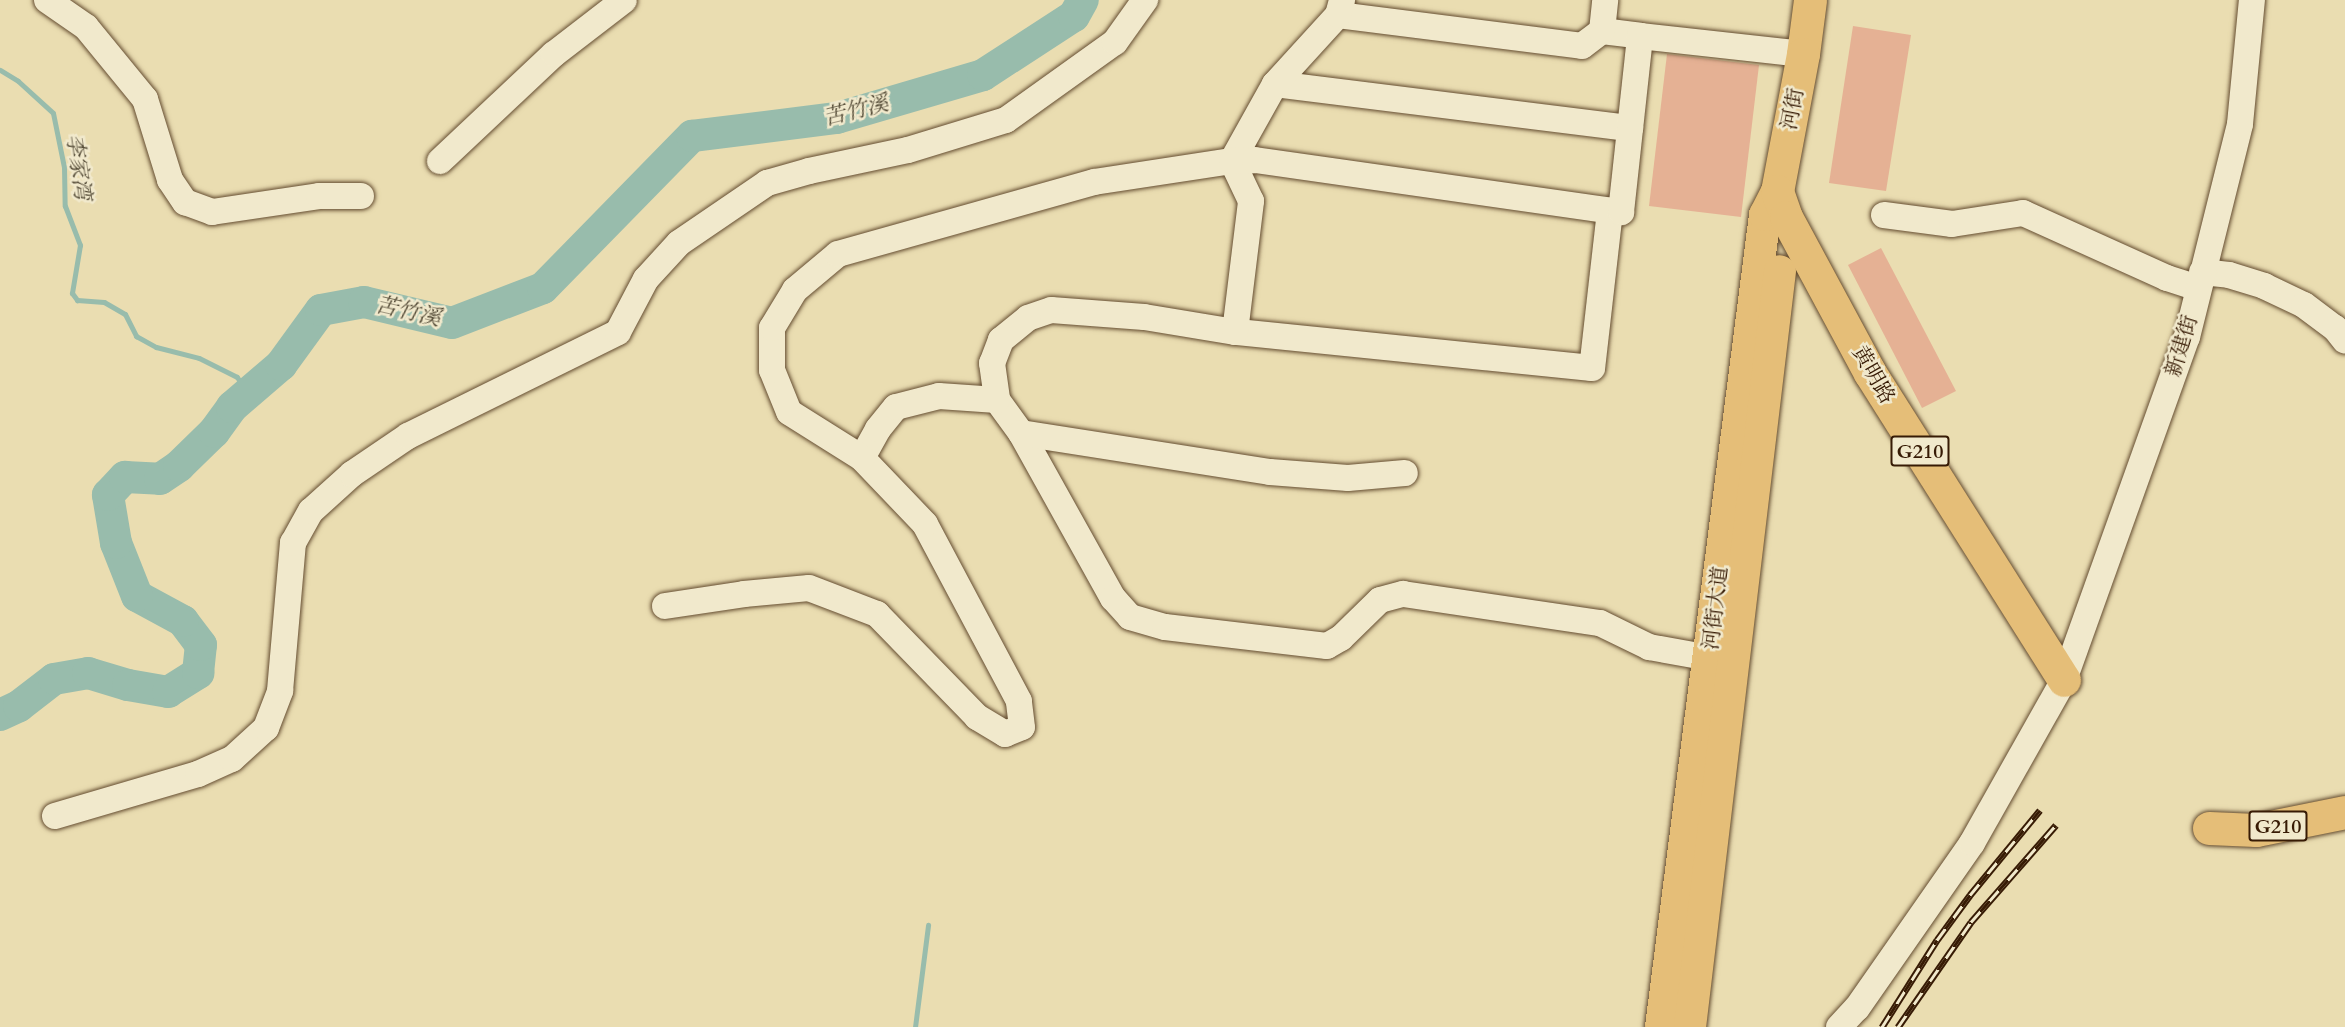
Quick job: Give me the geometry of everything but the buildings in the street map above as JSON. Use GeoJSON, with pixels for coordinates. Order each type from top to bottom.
{"type":"FeatureCollection","features":[{"type":"Feature","properties":{"kind":"highway","name":"河街"},"geometry":{"type":"LineString","coordinates":[[1781,204],[1810,0]]}},
{"type":"Feature","properties":{"kind":"highway","name":"黄明路"},"geometry":{"type":"LineString","coordinates":[[1781,204],[1870,373],[2064,680]]}},
{"type":"Feature","properties":{"kind":"highway","name":"G210"},"geometry":{"type":"LineString","coordinates":[[2209,828],[2256,830],[2345,812]]}},
{"type":"Feature","properties":{"kind":"main road","name":"河街大道"},"geometry":{"type":"LineString","coordinates":[[1661,1027],[1765,215],[1781,204]]}},
{"type":"Feature","properties":{"kind":"main road","name":"河街大道"},"geometry":{"type":"LineString","coordinates":[[1690,1027],[1781,204]]}},
{"type":"Feature","properties":{"kind":"street"},"geometry":{"type":"LineString","coordinates":[[48,0],[86,27],[145,99],[170,180],[184,202],[212,212],[319,196],[361,196]]}},
{"type":"Feature","properties":{"kind":"street"},"geometry":{"type":"LineString","coordinates":[[440,161],[554,54],[624,0]]}},
{"type":"Feature","properties":{"kind":"street"},"geometry":{"type":"LineString","coordinates":[[55,816],[198,774],[232,759],[266,728],[280,692],[294,543],[311,511],[352,474],[408,436],[618,332],[646,279],[679,243],[767,183],[809,171],[908,150],[1006,120],[1115,42],[1145,0]]}},
{"type":"Feature","properties":{"kind":"street"},"geometry":{"type":"LineString","coordinates":[[1602,31],[1605,0]]}},
{"type":"Feature","properties":{"kind":"street","name":"新建街"},"geometry":{"type":"LineString","coordinates":[[1839,1027],[1857,1008],[1972,843],[2064,680],[2187,337],[2240,124],[2252,0]]}},
{"type":"Feature","properties":{"kind":"street"},"geometry":{"type":"LineString","coordinates":[[1232,161],[1275,84],[1340,7],[1582,46],[1602,31],[1803,54]]}},
{"type":"Feature","properties":{"kind":"street"},"geometry":{"type":"LineString","coordinates":[[665,606],[744,594],[809,588],[877,614],[977,717],[1005,734],[1022,727],[1019,701],[925,524],[862,458],[789,412],[772,370],[772,328],[795,290],[838,254],[1094,182],[1232,161],[1255,160],[1621,213],[1640,36]]}},
{"type":"Feature","properties":{"kind":"street"},"geometry":{"type":"LineString","coordinates":[[1275,84],[1630,128]]}},
{"type":"Feature","properties":{"kind":"street"},"geometry":{"type":"LineString","coordinates":[[1232,161],[1251,201],[1235,332]]}},
{"type":"Feature","properties":{"kind":"street"},"geometry":{"type":"LineString","coordinates":[[1610,211],[1592,368],[1235,332],[1144,317],[1051,310],[1028,318],[1001,340],[992,363],[997,400],[1022,433],[1113,598],[1130,617],[1165,627],[1327,646],[1341,638],[1380,600],[1403,594],[1600,623],[1649,647],[1710,658]]}},
{"type":"Feature","properties":{"kind":"street"},"geometry":{"type":"LineString","coordinates":[[1884,215],[1952,224],[2023,213],[2167,278],[2200,280],[2229,275],[2284,296],[2304,305],[2335,328],[2345,341]]}},
{"type":"Feature","properties":{"kind":"street"},"geometry":{"type":"LineString","coordinates":[[862,458],[878,429],[896,407],[939,396],[997,400]]}},
{"type":"Feature","properties":{"kind":"street"},"geometry":{"type":"LineString","coordinates":[[1022,433],[1270,472],[1348,478],[1405,473]]}},
{"type":"Feature","properties":{"kind":"waterway","name":"苦竹溪"},"geometry":{"type":"LineString","coordinates":[[0,715],[19,706],[54,679],[88,673],[128,685],[168,692],[198,673],[201,645],[183,621],[137,596],[116,543],[108,495],[125,477],[160,479],[179,466],[214,432],[232,407],[281,365],[321,310],[364,302],[452,323],[543,288],[692,136],[837,118],[983,75],[1074,16],[1083,0]]}},
{"type":"Feature","properties":{"kind":"waterway","name":"李家湾"},"geometry":{"type":"LineString","coordinates":[[0,70],[18,81],[53,113],[64,167],[65,206],[80,245],[72,293],[77,300],[104,302],[125,314],[136,336],[156,347],[199,358],[237,377],[248,394]]}},
{"type":"Feature","properties":{"kind":"waterway"},"geometry":{"type":"LineString","coordinates":[[915,1027],[928,925]]}},
{"type":"Feature","properties":{"kind":"railway"},"geometry":{"type":"LineString","coordinates":[[1882,1027],[1937,940],[1970,895],[2040,810]]}},
{"type":"Feature","properties":{"kind":"railway"},"geometry":{"type":"LineString","coordinates":[[1898,1027],[1971,922],[2056,825]]}}]}
